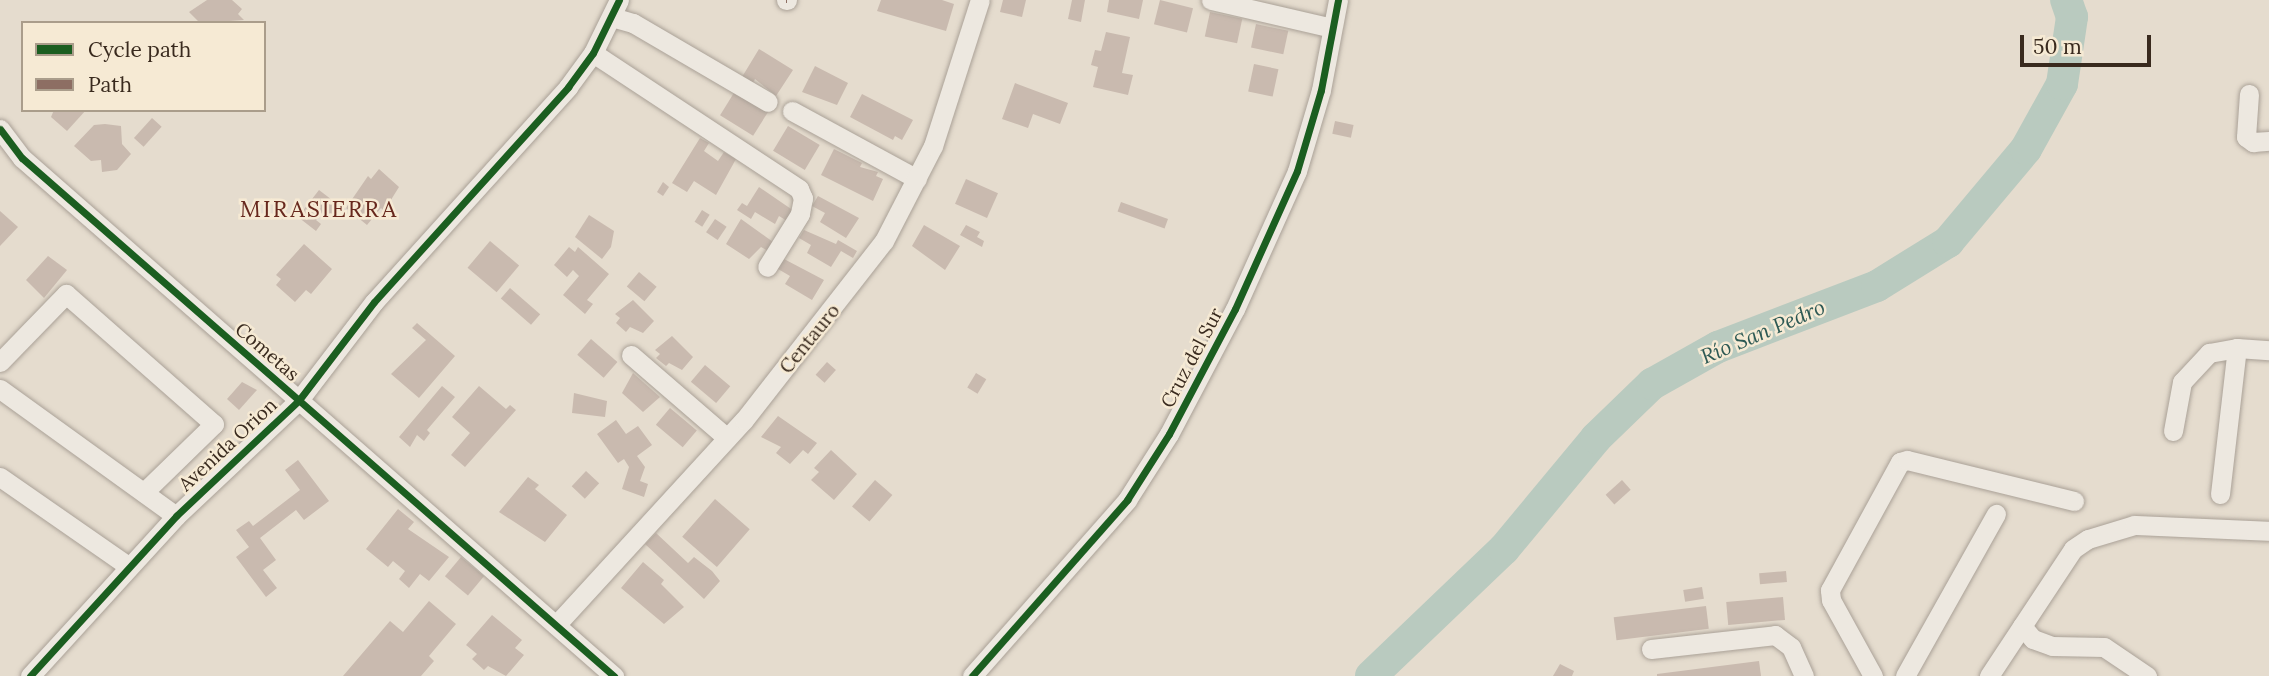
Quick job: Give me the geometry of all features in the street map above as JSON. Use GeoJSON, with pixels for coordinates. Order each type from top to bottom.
{"type":"FeatureCollection","features":[{"type":"Feature","properties":{"kind":"street","name":"Centauro"},"geometry":{"type":"LineString","coordinates":[[556,625],[727,438],[849,290],[884,242],[918,179],[959,74],[980,0]]}},
{"type":"Feature","properties":{"kind":"street"},"geometry":{"type":"LineString","coordinates":[[1211,0],[1332,28]]}},
{"type":"Feature","properties":{"kind":"street","name":"Cruz del Sur"},"geometry":{"type":"LineString","coordinates":[[972,676],[1127,500],[1169,434],[1235,309],[1297,171],[1321,90],[1338,0]]}},
{"type":"Feature","properties":{"kind":"street"},"geometry":{"type":"LineString","coordinates":[[616,9],[632,23],[768,102]]}},
{"type":"Feature","properties":{"kind":"street","name":"Avenida Orion"},"geometry":{"type":"LineString","coordinates":[[30,676],[176,516],[299,400],[374,302],[475,195],[593,53],[616,9]]}},
{"type":"Feature","properties":{"kind":"street"},"geometry":{"type":"LineString","coordinates":[[593,53],[799,189],[803,198],[800,214],[767,268]]}},
{"type":"Feature","properties":{"kind":"street"},"geometry":{"type":"LineString","coordinates":[[2249,94],[2246,137],[2253,142],[2269,141]]}},
{"type":"Feature","properties":{"kind":"street"},"geometry":{"type":"LineString","coordinates":[[792,111],[918,179]]}},
{"type":"Feature","properties":{"kind":"street","name":"Cometas"},"geometry":{"type":"LineString","coordinates":[[0,129],[22,158],[614,676]]}},
{"type":"Feature","properties":{"kind":"street"},"geometry":{"type":"LineString","coordinates":[[0,362],[66,293],[214,424],[144,492]]}},
{"type":"Feature","properties":{"kind":"street"},"geometry":{"type":"LineString","coordinates":[[2220,494],[2237,348]]}},
{"type":"Feature","properties":{"kind":"street"},"geometry":{"type":"LineString","coordinates":[[2173,430],[2182,382],[2208,353],[2237,348],[2269,350]]}},
{"type":"Feature","properties":{"kind":"street"},"geometry":{"type":"LineString","coordinates":[[631,355],[727,438]]}},
{"type":"Feature","properties":{"kind":"street"},"geometry":{"type":"LineString","coordinates":[[0,388],[176,516]]}},
{"type":"Feature","properties":{"kind":"street"},"geometry":{"type":"LineString","coordinates":[[1873,676],[1830,600],[1830,590],[1900,462],[1908,460],[2074,500]]}},
{"type":"Feature","properties":{"kind":"street"},"geometry":{"type":"LineString","coordinates":[[0,477],[128,566]]}},
{"type":"Feature","properties":{"kind":"street"},"geometry":{"type":"LineString","coordinates":[[1905,676],[1996,513]]}},
{"type":"Feature","properties":{"kind":"street"},"geometry":{"type":"LineString","coordinates":[[1989,676],[2073,549],[2118,527],[2269,531]]}},
{"type":"Feature","properties":{"kind":"street"},"geometry":{"type":"LineString","coordinates":[[2022,626],[2033,639],[2052,646],[2104,647],[2147,676]]}},
{"type":"Feature","properties":{"kind":"street"},"geometry":{"type":"LineString","coordinates":[[1651,649],[1775,635],[1791,647],[1804,676]]}},
{"type":"Feature","properties":{"kind":"building"},"geometry":{"type":"Polygon","coordinates":[[[207,0],[232,0],[242,9],[238,14],[244,20],[198,21],[189,12],[207,0]]]}},
{"type":"Feature","properties":{"kind":"building"},"geometry":{"type":"Polygon","coordinates":[[[881,0],[942,0],[954,4],[946,31],[877,11],[881,0]]]}},
{"type":"Feature","properties":{"kind":"building"},"geometry":{"type":"Polygon","coordinates":[[[1003,0],[1026,0],[1022,17],[1000,12],[1003,0]]]}},
{"type":"Feature","properties":{"kind":"building"},"geometry":{"type":"Polygon","coordinates":[[[1072,0],[1085,0],[1081,22],[1068,19],[1072,0]]]}},
{"type":"Feature","properties":{"kind":"building"},"geometry":{"type":"Polygon","coordinates":[[[1109,0],[1143,0],[1139,19],[1107,12],[1109,0]]]}},
{"type":"Feature","properties":{"kind":"building"},"geometry":{"type":"Polygon","coordinates":[[[1160,0],[1193,8],[1187,32],[1154,24],[1160,0]]]}},
{"type":"Feature","properties":{"kind":"building"},"geometry":{"type":"Polygon","coordinates":[[[1210,12],[1242,19],[1237,43],[1205,36],[1210,12]]]}},
{"type":"Feature","properties":{"kind":"building"},"geometry":{"type":"Polygon","coordinates":[[[1256,24],[1288,31],[1283,54],[1251,47],[1256,24]]]}},
{"type":"Feature","properties":{"kind":"building"},"geometry":{"type":"Polygon","coordinates":[[[1106,32],[1130,37],[1122,73],[1133,75],[1128,95],[1093,87],[1098,67],[1091,65],[1095,50],[1101,51],[1106,32]]]}},
{"type":"Feature","properties":{"kind":"building"},"geometry":{"type":"Polygon","coordinates":[[[759,49],[793,70],[776,96],[755,79],[753,83],[742,77],[759,49]]]}},
{"type":"Feature","properties":{"kind":"building"},"geometry":{"type":"Polygon","coordinates":[[[1254,64],[1278,69],[1273,97],[1248,91],[1254,64]]]}},
{"type":"Feature","properties":{"kind":"building"},"geometry":{"type":"Polygon","coordinates":[[[815,66],[848,83],[837,105],[802,92],[815,66]]]}},
{"type":"Feature","properties":{"kind":"building"},"geometry":{"type":"Polygon","coordinates":[[[1015,83],[1068,103],[1060,124],[1033,114],[1028,128],[1002,119],[1015,83]]]}},
{"type":"Feature","properties":{"kind":"building"},"geometry":{"type":"Polygon","coordinates":[[[737,88],[770,109],[753,136],[720,115],[737,88]]]}},
{"type":"Feature","properties":{"kind":"building"},"geometry":{"type":"Polygon","coordinates":[[[862,94],[913,120],[902,140],[895,136],[893,140],[850,117],[862,94]]]}},
{"type":"Feature","properties":{"kind":"building"},"geometry":{"type":"Polygon","coordinates":[[[53,112],[84,112],[67,131],[51,117],[53,112]]]}},
{"type":"Feature","properties":{"kind":"building"},"geometry":{"type":"Polygon","coordinates":[[[152,118],[162,127],[144,147],[134,138],[152,118]]]}},
{"type":"Feature","properties":{"kind":"building"},"geometry":{"type":"Polygon","coordinates":[[[1335,121],[1354,125],[1351,138],[1332,134],[1335,121]]]}},
{"type":"Feature","properties":{"kind":"building"},"geometry":{"type":"Polygon","coordinates":[[[94,125],[121,126],[122,144],[131,154],[117,170],[102,172],[101,160],[91,161],[74,146],[94,125]]]}},
{"type":"Feature","properties":{"kind":"building"},"geometry":{"type":"Polygon","coordinates":[[[788,126],[820,145],[805,170],[773,151],[788,126]]]}},
{"type":"Feature","properties":{"kind":"building"},"geometry":{"type":"Polygon","coordinates":[[[700,138],[709,143],[704,151],[718,161],[724,152],[736,159],[716,195],[694,181],[687,192],[672,183],[700,138]]]}},
{"type":"Feature","properties":{"kind":"building"},"geometry":{"type":"Polygon","coordinates":[[[834,149],[862,163],[860,167],[878,172],[876,176],[883,179],[873,201],[821,175],[834,149]]]}},
{"type":"Feature","properties":{"kind":"building"},"geometry":{"type":"Polygon","coordinates":[[[379,169],[399,187],[384,211],[381,208],[367,225],[346,208],[368,176],[371,179],[379,169]]]}},
{"type":"Feature","properties":{"kind":"building"},"geometry":{"type":"Polygon","coordinates":[[[966,179],[998,193],[987,218],[955,204],[966,179]]]}},
{"type":"Feature","properties":{"kind":"building"},"geometry":{"type":"Polygon","coordinates":[[[663,182],[669,187],[663,196],[657,192],[663,182]]]}},
{"type":"Feature","properties":{"kind":"building"},"geometry":{"type":"Polygon","coordinates":[[[759,187],[794,211],[787,221],[779,216],[775,224],[755,212],[751,219],[737,210],[742,203],[747,206],[759,187]]]}},
{"type":"Feature","properties":{"kind":"building"},"geometry":{"type":"Polygon","coordinates":[[[319,190],[340,206],[332,216],[324,210],[316,220],[321,224],[316,231],[298,217],[319,190]]]}},
{"type":"Feature","properties":{"kind":"building"},"geometry":{"type":"Polygon","coordinates":[[[818,196],[859,218],[846,238],[820,222],[825,213],[812,206],[818,196]]]}},
{"type":"Feature","properties":{"kind":"building"},"geometry":{"type":"Polygon","coordinates":[[[1121,202],[1168,219],[1165,228],[1118,211],[1121,202]]]}},
{"type":"Feature","properties":{"kind":"building"},"geometry":{"type":"Polygon","coordinates":[[[702,210],[710,215],[702,227],[695,222],[702,210]]]}},
{"type":"Feature","properties":{"kind":"building"},"geometry":{"type":"Polygon","coordinates":[[[0,211],[18,227],[0,246],[0,211]]]}},
{"type":"Feature","properties":{"kind":"building"},"geometry":{"type":"Polygon","coordinates":[[[589,215],[614,231],[611,247],[602,259],[575,237],[589,215]]]}},
{"type":"Feature","properties":{"kind":"building"},"geometry":{"type":"Polygon","coordinates":[[[715,219],[727,227],[718,240],[706,232],[715,219]]]}},
{"type":"Feature","properties":{"kind":"building"},"geometry":{"type":"Polygon","coordinates":[[[741,219],[773,242],[768,251],[761,247],[749,259],[726,244],[741,219]]]}},
{"type":"Feature","properties":{"kind":"building"},"geometry":{"type":"Polygon","coordinates":[[[924,225],[960,246],[945,270],[912,246],[924,225]]]}},
{"type":"Feature","properties":{"kind":"building"},"geometry":{"type":"Polygon","coordinates":[[[966,225],[980,232],[977,237],[984,241],[982,247],[960,235],[966,225]]]}},
{"type":"Feature","properties":{"kind":"building"},"geometry":{"type":"Polygon","coordinates":[[[804,230],[836,244],[838,240],[857,251],[853,258],[841,251],[831,267],[807,253],[811,245],[799,238],[804,230]]]}},
{"type":"Feature","properties":{"kind":"building"},"geometry":{"type":"Polygon","coordinates":[[[490,241],[519,265],[497,292],[468,268],[490,241]]]}},
{"type":"Feature","properties":{"kind":"building"},"geometry":{"type":"Polygon","coordinates":[[[304,244],[332,269],[311,294],[306,290],[295,302],[276,285],[281,279],[276,275],[304,244]]]}},
{"type":"Feature","properties":{"kind":"building"},"geometry":{"type":"Polygon","coordinates":[[[569,247],[575,252],[578,247],[609,274],[587,300],[593,304],[585,314],[563,295],[579,276],[573,270],[567,277],[554,265],[569,247]]]}},
{"type":"Feature","properties":{"kind":"building"},"geometry":{"type":"Polygon","coordinates":[[[48,256],[67,270],[44,298],[26,280],[48,256]]]}},
{"type":"Feature","properties":{"kind":"building"},"geometry":{"type":"Polygon","coordinates":[[[784,259],[824,280],[812,300],[785,284],[790,276],[778,269],[784,259]]]}},
{"type":"Feature","properties":{"kind":"building"},"geometry":{"type":"Polygon","coordinates":[[[639,272],[657,287],[644,301],[627,287],[639,272]]]}},
{"type":"Feature","properties":{"kind":"building"},"geometry":{"type":"Polygon","coordinates":[[[510,288],[540,314],[531,325],[501,299],[510,288]]]}},
{"type":"Feature","properties":{"kind":"building"},"geometry":{"type":"Polygon","coordinates":[[[633,300],[654,321],[643,333],[630,327],[626,332],[616,323],[620,318],[615,314],[633,300]]]}},
{"type":"Feature","properties":{"kind":"building"},"geometry":{"type":"Polygon","coordinates":[[[417,323],[455,356],[419,398],[391,374],[426,340],[412,328],[417,323]]]}},
{"type":"Feature","properties":{"kind":"building"},"geometry":{"type":"Polygon","coordinates":[[[672,336],[693,357],[682,370],[669,363],[666,366],[656,358],[660,354],[655,350],[672,336]]]}},
{"type":"Feature","properties":{"kind":"building"},"geometry":{"type":"Polygon","coordinates":[[[591,339],[617,362],[604,378],[577,355],[591,339]]]}},
{"type":"Feature","properties":{"kind":"building"},"geometry":{"type":"Polygon","coordinates":[[[827,362],[836,370],[825,383],[816,375],[827,362]]]}},
{"type":"Feature","properties":{"kind":"building"},"geometry":{"type":"Polygon","coordinates":[[[705,365],[730,386],[716,403],[691,382],[705,365]]]}},
{"type":"Feature","properties":{"kind":"building"},"geometry":{"type":"Polygon","coordinates":[[[633,373],[660,397],[643,412],[622,393],[633,373]]]}},
{"type":"Feature","properties":{"kind":"building"},"geometry":{"type":"Polygon","coordinates":[[[976,373],[986,379],[978,394],[967,388],[976,373]]]}},
{"type":"Feature","properties":{"kind":"building"},"geometry":{"type":"Polygon","coordinates":[[[242,382],[257,390],[239,410],[227,399],[242,382]]]}},
{"type":"Feature","properties":{"kind":"building"},"geometry":{"type":"Polygon","coordinates":[[[442,386],[455,397],[427,430],[430,433],[424,441],[417,435],[410,447],[399,437],[442,386]]]}},
{"type":"Feature","properties":{"kind":"building"},"geometry":{"type":"Polygon","coordinates":[[[479,386],[506,409],[510,405],[516,410],[465,467],[451,455],[470,433],[452,417],[479,386]]]}},
{"type":"Feature","properties":{"kind":"building"},"geometry":{"type":"Polygon","coordinates":[[[574,393],[607,401],[605,417],[572,413],[574,393]]]}},
{"type":"Feature","properties":{"kind":"building"},"geometry":{"type":"Polygon","coordinates":[[[670,408],[697,430],[683,447],[656,425],[670,408]]]}},
{"type":"Feature","properties":{"kind":"building"},"geometry":{"type":"Polygon","coordinates":[[[778,416],[817,443],[808,454],[803,450],[790,464],[776,453],[781,447],[761,437],[778,416]]]}},
{"type":"Feature","properties":{"kind":"building"},"geometry":{"type":"Polygon","coordinates":[[[616,420],[626,434],[638,426],[652,445],[637,456],[645,467],[640,481],[648,484],[644,497],[622,489],[629,467],[624,459],[618,463],[597,434],[616,420]]]}},
{"type":"Feature","properties":{"kind":"building"},"geometry":{"type":"Polygon","coordinates":[[[831,450],[857,474],[834,500],[811,480],[819,472],[814,468],[831,450]]]}},
{"type":"Feature","properties":{"kind":"building"},"geometry":{"type":"Polygon","coordinates":[[[298,460],[329,501],[304,520],[296,510],[260,538],[276,560],[263,570],[277,588],[266,597],[236,557],[249,547],[236,530],[249,521],[253,526],[300,490],[285,470],[298,460]]]}},
{"type":"Feature","properties":{"kind":"building"},"geometry":{"type":"Polygon","coordinates":[[[586,471],[599,483],[585,499],[572,486],[586,471]]]}},
{"type":"Feature","properties":{"kind":"building"},"geometry":{"type":"Polygon","coordinates":[[[528,477],[539,485],[535,489],[567,515],[545,542],[499,512],[528,477]]]}},
{"type":"Feature","properties":{"kind":"building"},"geometry":{"type":"Polygon","coordinates":[[[875,480],[892,495],[869,522],[852,506],[875,480]]]}},
{"type":"Feature","properties":{"kind":"building"},"geometry":{"type":"Polygon","coordinates":[[[1622,480],[1631,490],[1614,504],[1606,495],[1622,480]]]}},
{"type":"Feature","properties":{"kind":"building"},"geometry":{"type":"Polygon","coordinates":[[[715,499],[750,529],[717,567],[682,537],[715,499]]]}},
{"type":"Feature","properties":{"kind":"building"},"geometry":{"type":"Polygon","coordinates":[[[398,509],[414,522],[408,529],[449,557],[429,581],[420,574],[409,588],[399,579],[405,571],[393,561],[388,567],[366,549],[398,509]]]}},
{"type":"Feature","properties":{"kind":"building"},"geometry":{"type":"Polygon","coordinates":[[[656,533],[688,563],[694,557],[720,581],[704,599],[645,544],[656,533]]]}},
{"type":"Feature","properties":{"kind":"building"},"geometry":{"type":"Polygon","coordinates":[[[461,557],[484,576],[468,595],[445,576],[461,557]]]}},
{"type":"Feature","properties":{"kind":"building"},"geometry":{"type":"Polygon","coordinates":[[[643,562],[664,580],[661,584],[684,607],[664,624],[621,588],[643,562]]]}},
{"type":"Feature","properties":{"kind":"building"},"geometry":{"type":"Polygon","coordinates":[[[1786,571],[1787,582],[1760,584],[1759,573],[1786,571]]]}},
{"type":"Feature","properties":{"kind":"building"},"geometry":{"type":"Polygon","coordinates":[[[1702,587],[1704,599],[1685,602],[1683,590],[1702,587]]]}},
{"type":"Feature","properties":{"kind":"building"},"geometry":{"type":"Polygon","coordinates":[[[1783,597],[1785,620],[1728,625],[1726,602],[1783,597]]]}},
{"type":"Feature","properties":{"kind":"building"},"geometry":{"type":"Polygon","coordinates":[[[429,601],[456,624],[429,656],[434,661],[421,676],[343,676],[390,621],[403,632],[429,601]]]}},
{"type":"Feature","properties":{"kind":"building"},"geometry":{"type":"Polygon","coordinates":[[[1706,606],[1709,629],[1616,640],[1614,617],[1706,606]]]}},
{"type":"Feature","properties":{"kind":"building"},"geometry":{"type":"Polygon","coordinates":[[[492,615],[522,640],[515,648],[524,655],[506,676],[488,666],[484,670],[472,659],[477,654],[466,645],[492,615]]]}},
{"type":"Feature","properties":{"kind":"building"},"geometry":{"type":"Polygon","coordinates":[[[1759,661],[1761,676],[1657,676],[1657,674],[1759,661]]]}},
{"type":"Feature","properties":{"kind":"building"},"geometry":{"type":"Polygon","coordinates":[[[1560,664],[1574,671],[1572,676],[1553,676],[1560,664]]]}},
{"type":"Feature","properties":{"kind":"waterway","name":"Río San Pedro"},"geometry":{"type":"LineString","coordinates":[[1371,676],[1504,549],[1596,438],[1652,384],[1718,347],[1877,286],[1948,242],[2026,149],[2062,84],[2072,17],[2066,0]]}},
{"type":"Feature","properties":{"kind":"cycle path"},"geometry":{"type":"LineString","coordinates":[[30,676],[176,516],[299,400],[374,302],[568,87],[593,53],[619,0]]}},
{"type":"Feature","properties":{"kind":"cycle path"},"geometry":{"type":"LineString","coordinates":[[972,676],[1127,500],[1169,434],[1235,309],[1297,171],[1321,90],[1338,0]]}},
{"type":"Feature","properties":{"kind":"cycle path"},"geometry":{"type":"LineString","coordinates":[[0,129],[22,158],[614,676]]}},
{"type":"Feature","properties":{"kind":"district","name":"MIRASIERRA"},"geometry":{"type":"Point","coordinates":[319,209]}}]}
